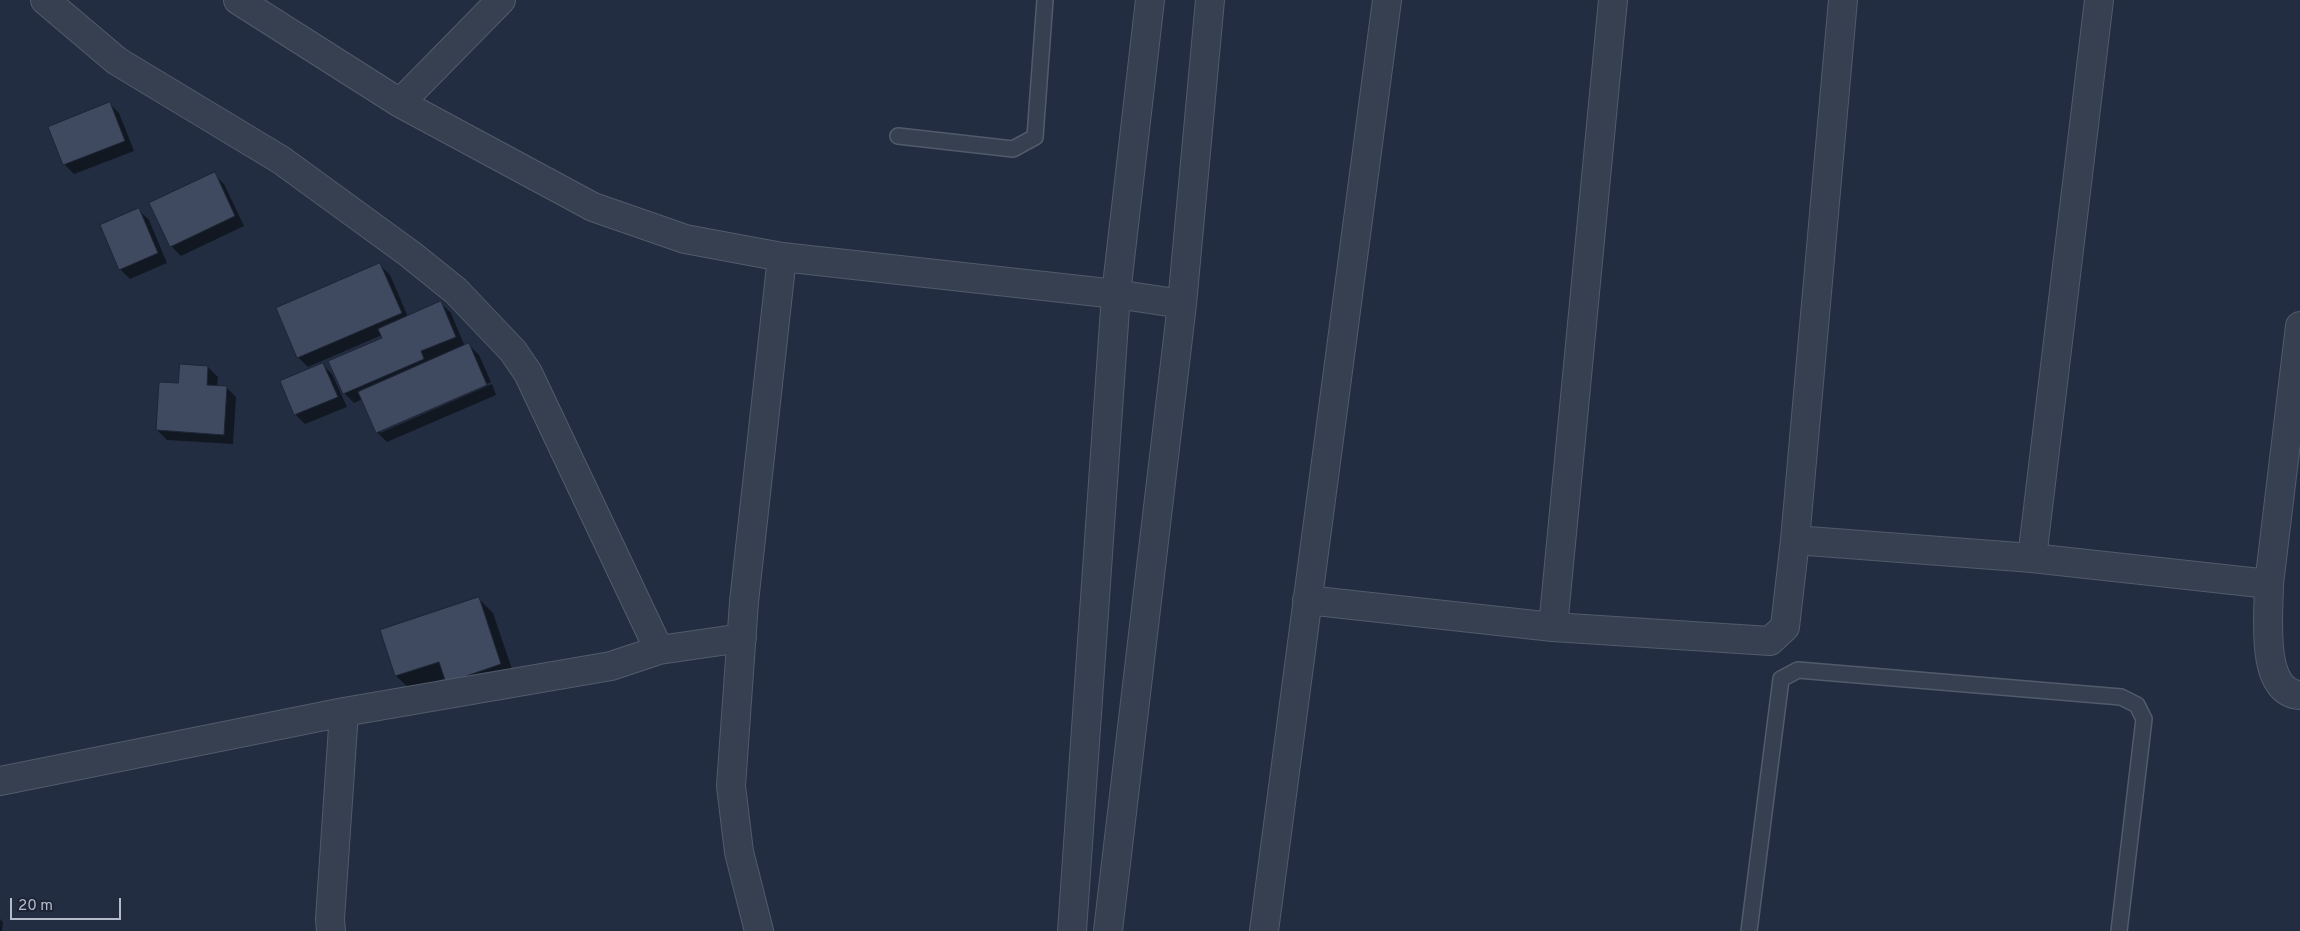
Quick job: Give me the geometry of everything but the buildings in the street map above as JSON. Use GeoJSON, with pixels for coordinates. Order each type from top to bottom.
{"type":"FeatureCollection","features":[{"type":"Feature","properties":{"kind":"street"},"geometry":{"type":"LineString","coordinates":[[45,0],[117,61],[281,160],[410,254],[456,291],[503,340],[528,373],[659,650]]}},
{"type":"Feature","properties":{"kind":"street"},"geometry":{"type":"LineString","coordinates":[[238,0],[400,103],[593,208],[685,239],[782,257],[1116,294],[1182,304]]}},
{"type":"Feature","properties":{"kind":"street"},"geometry":{"type":"LineString","coordinates":[[400,103],[501,0]]}},
{"type":"Feature","properties":{"kind":"street"},"geometry":{"type":"LineString","coordinates":[[1150,0],[1116,294],[1073,918],[1110,918],[1182,304],[1210,0]]}},
{"type":"Feature","properties":{"kind":"street"},"geometry":{"type":"LineString","coordinates":[[1264,931],[1387,0]]}},
{"type":"Feature","properties":{"kind":"street"},"geometry":{"type":"LineString","coordinates":[[1553,627],[1613,0]]}},
{"type":"Feature","properties":{"kind":"street"},"geometry":{"type":"LineString","coordinates":[[1307,600],[1553,627],[1770,641],[1785,627],[1795,540],[1843,0]]}},
{"type":"Feature","properties":{"kind":"street"},"geometry":{"type":"LineString","coordinates":[[2032,558],[2099,0]]}},
{"type":"Feature","properties":{"kind":"street"},"geometry":{"type":"LineString","coordinates":[[759,931],[739,852],[732,786],[742,638],[782,257]]}},
{"type":"Feature","properties":{"kind":"street"},"geometry":{"type":"LineString","coordinates":[[2300,326],[2269,584],[2270,664],[2275,679],[2284,688],[2295,695],[2300,695]]}},
{"type":"Feature","properties":{"kind":"street"},"geometry":{"type":"LineString","coordinates":[[1795,540],[2032,558],[2269,584]]}},
{"type":"Feature","properties":{"kind":"street"},"geometry":{"type":"LineString","coordinates":[[0,781],[344,712],[610,666],[659,650],[742,638]]}},
{"type":"Feature","properties":{"kind":"street"},"geometry":{"type":"LineString","coordinates":[[331,931],[330,918],[344,712]]}},
{"type":"Feature","properties":{"kind":"lane"},"geometry":{"type":"LineString","coordinates":[[898,136],[1013,149],[1035,137],[1045,0]]}},
{"type":"Feature","properties":{"kind":"lane"},"geometry":{"type":"LineString","coordinates":[[1750,931],[1781,679],[1798,670],[2120,698],[2137,705],[2144,719],[2119,931]]}}]}
